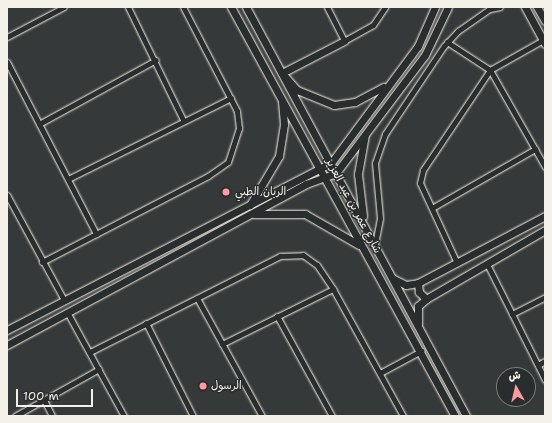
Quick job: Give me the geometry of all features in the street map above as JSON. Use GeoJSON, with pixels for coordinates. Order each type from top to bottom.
{"type":"FeatureCollection","features":[{"type":"Feature","properties":{"kind":"street"},"geometry":{"type":"LineString","coordinates":[[7,37],[64,7]]}},
{"type":"Feature","properties":{"kind":"street"},"geometry":{"type":"LineString","coordinates":[[128,7],[156,60],[183,120]]}},
{"type":"Feature","properties":{"kind":"street"},"geometry":{"type":"LineString","coordinates":[[42,262],[208,176],[228,162],[239,128],[231,98],[183,7]]}},
{"type":"Feature","properties":{"kind":"street","name":"شارع عمر بن عبد العزيز"},"geometry":{"type":"LineString","coordinates":[[231,7],[326,177],[455,416]]}},
{"type":"Feature","properties":{"kind":"street","name":"شارع عمر بن عبد العزيز"},"geometry":{"type":"LineString","coordinates":[[246,7],[375,244],[466,416]]}},
{"type":"Feature","properties":{"kind":"street"},"geometry":{"type":"LineString","coordinates":[[327,7],[344,41]]}},
{"type":"Feature","properties":{"kind":"street"},"geometry":{"type":"LineString","coordinates":[[386,7],[373,25],[282,73],[297,90],[334,105],[371,96],[390,82]]}},
{"type":"Feature","properties":{"kind":"street"},"geometry":{"type":"LineString","coordinates":[[7,345],[250,211],[331,163],[418,46],[435,7]]}},
{"type":"Feature","properties":{"kind":"street"},"geometry":{"type":"LineString","coordinates":[[7,330],[64,300],[250,211],[336,173],[425,55],[448,7]]}},
{"type":"Feature","properties":{"kind":"street"},"geometry":{"type":"LineString","coordinates":[[375,244],[380,218],[374,163],[385,134],[447,42],[489,8],[500,7]]}},
{"type":"Feature","properties":{"kind":"street"},"geometry":{"type":"LineString","coordinates":[[457,263],[420,183],[423,170],[490,70],[544,42],[525,7]]}},
{"type":"Feature","properties":{"kind":"street"},"geometry":{"type":"LineString","coordinates":[[537,7],[545,21]]}},
{"type":"Feature","properties":{"kind":"street"},"geometry":{"type":"LineString","coordinates":[[447,42],[490,70],[545,167]]}},
{"type":"Feature","properties":{"kind":"street"},"geometry":{"type":"LineString","coordinates":[[39,124],[156,60]]}},
{"type":"Feature","properties":{"kind":"street"},"geometry":{"type":"LineString","coordinates":[[7,62],[96,234]]}},
{"type":"Feature","properties":{"kind":"street"},"geometry":{"type":"LineString","coordinates":[[68,179],[183,120],[231,98]]}},
{"type":"Feature","properties":{"kind":"street"},"geometry":{"type":"LineString","coordinates":[[250,211],[279,156],[284,124],[281,98]]}},
{"type":"Feature","properties":{"kind":"street"},"geometry":{"type":"LineString","coordinates":[[365,134],[358,193],[369,233]]}},
{"type":"Feature","properties":{"kind":"street"},"geometry":{"type":"LineString","coordinates":[[432,208],[535,149]]}},
{"type":"Feature","properties":{"kind":"street"},"geometry":{"type":"LineString","coordinates":[[7,195],[42,262],[64,300]]}},
{"type":"Feature","properties":{"kind":"street"},"geometry":{"type":"LineString","coordinates":[[250,211],[305,214],[362,246]]}},
{"type":"Feature","properties":{"kind":"street"},"geometry":{"type":"LineString","coordinates":[[393,278],[406,285],[418,283],[545,216]]}},
{"type":"Feature","properties":{"kind":"street"},"geometry":{"type":"LineString","coordinates":[[418,324],[418,306],[426,299],[545,230]]}},
{"type":"Feature","properties":{"kind":"street"},"geometry":{"type":"LineString","coordinates":[[90,352],[280,256],[303,255],[317,265],[333,289],[403,416]]}},
{"type":"Feature","properties":{"kind":"street"},"geometry":{"type":"LineString","coordinates":[[487,264],[545,380]]}},
{"type":"Feature","properties":{"kind":"street"},"geometry":{"type":"LineString","coordinates":[[418,283],[419,292],[426,299]]}},
{"type":"Feature","properties":{"kind":"street"},"geometry":{"type":"LineString","coordinates":[[222,344],[333,289]]}},
{"type":"Feature","properties":{"kind":"street"},"geometry":{"type":"LineString","coordinates":[[512,314],[545,297]]}},
{"type":"Feature","properties":{"kind":"street"},"geometry":{"type":"LineString","coordinates":[[197,298],[262,416]]}},
{"type":"Feature","properties":{"kind":"street"},"geometry":{"type":"LineString","coordinates":[[68,312],[124,416]]}},
{"type":"Feature","properties":{"kind":"street"},"geometry":{"type":"LineString","coordinates":[[277,316],[332,416]]}},
{"type":"Feature","properties":{"kind":"street"},"geometry":{"type":"LineString","coordinates":[[146,323],[193,416]]}},
{"type":"Feature","properties":{"kind":"street"},"geometry":{"type":"LineString","coordinates":[[380,373],[421,352]]}},
{"type":"Feature","properties":{"kind":"street"},"geometry":{"type":"LineString","coordinates":[[538,365],[545,361]]}},
{"type":"Feature","properties":{"kind":"street"},"geometry":{"type":"LineString","coordinates":[[15,416],[99,370]]}},
{"type":"Feature","properties":{"kind":"street"},"geometry":{"type":"LineString","coordinates":[[44,400],[52,416]]}},
{"type":"Feature","properties":{"kind":"place","name":"الربان الطبي"},"geometry":{"type":"Point","coordinates":[226,192]}},
{"type":"Feature","properties":{"kind":"place","name":"الرسول"},"geometry":{"type":"Point","coordinates":[203,386]}}]}
